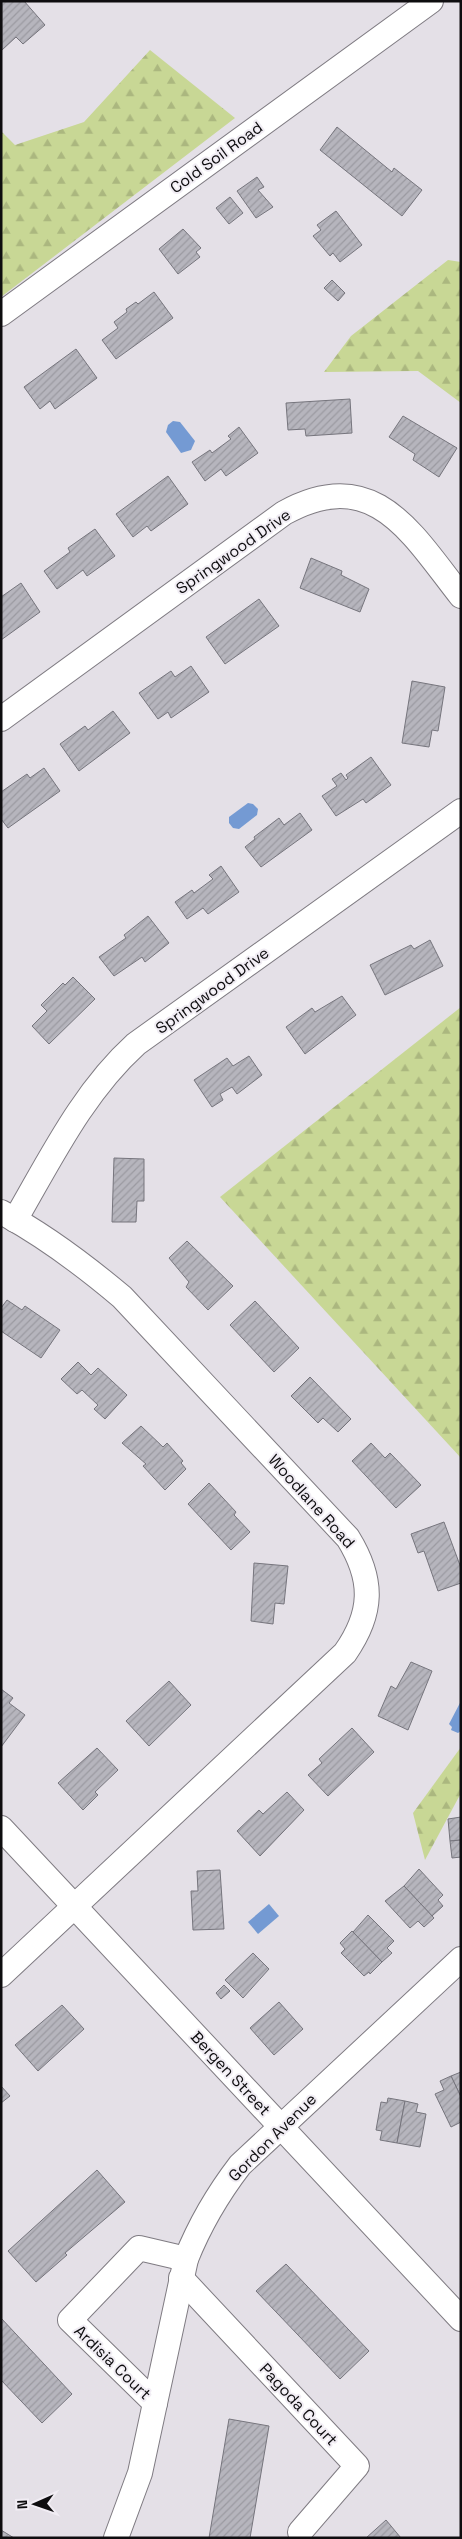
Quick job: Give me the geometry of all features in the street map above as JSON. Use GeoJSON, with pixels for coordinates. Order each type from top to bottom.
{"type":"FeatureCollection","features":[{"type":"Feature","properties":{"kind":"street","name":"Cold Soil Road"},"geometry":{"type":"LineString","coordinates":[[1,314],[431,1]]}},
{"type":"Feature","properties":{"kind":"street","name":"Springwood Drive"},"geometry":{"type":"LineString","coordinates":[[1,719],[284,513],[302,503],[321,497],[342,496],[364,499],[385,509],[402,523],[461,596]]}},
{"type":"Feature","properties":{"kind":"street","name":"Springwood Drive"},"geometry":{"type":"LineString","coordinates":[[8,1216],[90,1093],[136,1044],[461,810]]}},
{"type":"Feature","properties":{"kind":"street","name":"Woodlane Road"},"geometry":{"type":"LineString","coordinates":[[1,1975],[345,1653],[357,1636],[364,1617],[367,1597],[366,1576],[360,1557],[348,1538],[122,1297],[83,1264],[8,1216]]}},
{"type":"Feature","properties":{"kind":"street","name":"Bergen Street"},"geometry":{"type":"LineString","coordinates":[[1,1828],[461,2319]]}},
{"type":"Feature","properties":{"kind":"street","name":"Gordon Avenue"},"geometry":{"type":"LineString","coordinates":[[116,2538],[140,2473],[183,2268],[199,2227],[218,2195],[240,2165],[461,1959]]}},
{"type":"Feature","properties":{"kind":"street","name":"Ardisia Court"},"geometry":{"type":"LineString","coordinates":[[155,2403],[70,2320],[140,2248],[183,2268]]}},
{"type":"Feature","properties":{"kind":"street","name":"Pagoda Court"},"geometry":{"type":"LineString","coordinates":[[183,2268],[357,2466],[300,2532]]}},
{"type":"Feature","properties":{"kind":"green space"},"geometry":{"type":"Polygon","coordinates":[[[150,50],[235,118],[1,297],[1,131],[15,145],[84,122],[150,50]]]}},
{"type":"Feature","properties":{"kind":"green space"},"geometry":{"type":"Polygon","coordinates":[[[448,260],[461,262],[461,403],[418,371],[324,372],[351,336],[448,260]]]}},
{"type":"Feature","properties":{"kind":"green space"},"geometry":{"type":"Polygon","coordinates":[[[461,1007],[461,1458],[220,1197],[461,1007]]]}},
{"type":"Feature","properties":{"kind":"green space"},"geometry":{"type":"Polygon","coordinates":[[[461,1747],[461,1793],[425,1860],[413,1813],[461,1747]]]}},
{"type":"Feature","properties":{"kind":"water"},"geometry":{"type":"Polygon","coordinates":[[[173,421],[180,422],[195,441],[191,450],[181,453],[166,432],[168,425],[173,421]]]}},
{"type":"Feature","properties":{"kind":"water"},"geometry":{"type":"Polygon","coordinates":[[[248,803],[253,804],[258,809],[257,815],[239,829],[233,828],[229,823],[229,817],[248,803]]]}},
{"type":"Feature","properties":{"kind":"water"},"geometry":{"type":"Polygon","coordinates":[[[461,1701],[461,1731],[458,1733],[451,1730],[452,1727],[449,1724],[461,1701]]]}},
{"type":"Feature","properties":{"kind":"water"},"geometry":{"type":"Polygon","coordinates":[[[269,1904],[279,1916],[258,1934],[248,1922],[269,1904]]]}},
{"type":"Feature","properties":{"kind":"building"},"geometry":{"type":"Polygon","coordinates":[[[2,1],[24,1],[45,25],[23,44],[16,37],[2,50],[2,1]]]}},
{"type":"Feature","properties":{"kind":"building"},"geometry":{"type":"Polygon","coordinates":[[[337,127],[392,172],[394,168],[422,190],[402,216],[320,150],[337,127]]]}},
{"type":"Feature","properties":{"kind":"building"},"geometry":{"type":"Polygon","coordinates":[[[257,177],[264,187],[258,190],[273,207],[256,218],[237,191],[257,177]]]}},
{"type":"Feature","properties":{"kind":"building"},"geometry":{"type":"Polygon","coordinates":[[[230,197],[243,213],[229,224],[216,208],[230,197]]]}},
{"type":"Feature","properties":{"kind":"building"},"geometry":{"type":"Polygon","coordinates":[[[336,211],[362,245],[340,262],[333,253],[330,256],[313,236],[321,230],[317,225],[336,211]]]}},
{"type":"Feature","properties":{"kind":"building"},"geometry":{"type":"Polygon","coordinates":[[[183,229],[201,248],[196,252],[200,257],[178,274],[159,249],[183,229]]]}},
{"type":"Feature","properties":{"kind":"building"},"geometry":{"type":"Polygon","coordinates":[[[332,280],[345,293],[338,301],[324,288],[332,280]]]}},
{"type":"Feature","properties":{"kind":"building"},"geometry":{"type":"Polygon","coordinates":[[[154,292],[173,318],[116,359],[102,340],[118,328],[114,322],[127,312],[126,309],[136,302],[138,304],[154,292]]]}},
{"type":"Feature","properties":{"kind":"building"},"geometry":{"type":"Polygon","coordinates":[[[76,349],[97,378],[55,409],[50,401],[40,409],[24,387],[76,349]]]}},
{"type":"Feature","properties":{"kind":"building"},"geometry":{"type":"Polygon","coordinates":[[[350,399],[352,433],[306,436],[305,429],[288,430],[286,403],[350,399]]]}},
{"type":"Feature","properties":{"kind":"building"},"geometry":{"type":"Polygon","coordinates":[[[403,416],[457,448],[439,477],[413,460],[415,454],[389,437],[403,416]]]}},
{"type":"Feature","properties":{"kind":"building"},"geometry":{"type":"Polygon","coordinates":[[[239,427],[258,453],[226,476],[221,469],[205,481],[192,462],[210,450],[212,453],[231,439],[228,436],[239,427]]]}},
{"type":"Feature","properties":{"kind":"building"},"geometry":{"type":"Polygon","coordinates":[[[168,476],[188,504],[151,531],[147,526],[133,537],[116,514],[168,476]]]}},
{"type":"Feature","properties":{"kind":"building"},"geometry":{"type":"Polygon","coordinates":[[[95,529],[115,556],[87,576],[83,570],[57,589],[44,571],[70,552],[68,548],[95,529]]]}},
{"type":"Feature","properties":{"kind":"building"},"geometry":{"type":"Polygon","coordinates":[[[311,558],[342,571],[341,575],[369,589],[360,612],[300,588],[311,558]]]}},
{"type":"Feature","properties":{"kind":"building"},"geometry":{"type":"Polygon","coordinates":[[[21,583],[40,612],[1,640],[1,597],[21,583]]]}},
{"type":"Feature","properties":{"kind":"building"},"geometry":{"type":"Polygon","coordinates":[[[259,599],[279,626],[225,664],[206,637],[259,599]]]}},
{"type":"Feature","properties":{"kind":"building"},"geometry":{"type":"Polygon","coordinates":[[[191,666],[209,692],[171,718],[168,712],[158,719],[139,693],[171,671],[175,677],[191,666]]]}},
{"type":"Feature","properties":{"kind":"building"},"geometry":{"type":"Polygon","coordinates":[[[412,681],[445,687],[438,731],[432,730],[429,747],[402,743],[412,681]]]}},
{"type":"Feature","properties":{"kind":"building"},"geometry":{"type":"Polygon","coordinates":[[[113,711],[130,733],[79,771],[60,744],[85,726],[88,730],[113,711]]]}},
{"type":"Feature","properties":{"kind":"building"},"geometry":{"type":"Polygon","coordinates":[[[371,757],[391,785],[366,803],[363,799],[336,816],[322,796],[337,786],[332,779],[341,773],[346,780],[348,778],[346,775],[371,757]]]}},
{"type":"Feature","properties":{"kind":"building"},"geometry":{"type":"Polygon","coordinates":[[[44,768],[60,791],[8,828],[1,819],[1,792],[27,774],[30,778],[44,768]]]}},
{"type":"Feature","properties":{"kind":"building"},"geometry":{"type":"Polygon","coordinates":[[[300,813],[312,830],[261,867],[245,847],[255,839],[254,837],[279,818],[284,825],[300,813]]]}},
{"type":"Feature","properties":{"kind":"building"},"geometry":{"type":"Polygon","coordinates":[[[221,866],[239,892],[208,914],[203,908],[187,919],[175,902],[192,890],[194,893],[213,879],[209,875],[221,866]]]}},
{"type":"Feature","properties":{"kind":"building"},"geometry":{"type":"Polygon","coordinates":[[[148,916],[169,943],[145,962],[142,957],[114,976],[99,957],[126,938],[124,935],[148,916]]]}},
{"type":"Feature","properties":{"kind":"building"},"geometry":{"type":"Polygon","coordinates":[[[430,940],[443,966],[385,995],[370,965],[411,945],[414,949],[430,940]]]}},
{"type":"Feature","properties":{"kind":"building"},"geometry":{"type":"Polygon","coordinates":[[[73,977],[95,999],[49,1044],[32,1026],[47,1011],[41,1005],[63,983],[65,985],[73,977]]]}},
{"type":"Feature","properties":{"kind":"building"},"geometry":{"type":"Polygon","coordinates":[[[342,996],[356,1015],[305,1054],[286,1027],[312,1008],[315,1012],[342,996]]]}},
{"type":"Feature","properties":{"kind":"building"},"geometry":{"type":"Polygon","coordinates":[[[249,1056],[262,1075],[237,1094],[232,1087],[220,1094],[223,1100],[212,1107],[194,1080],[227,1058],[233,1066],[249,1056]]]}},
{"type":"Feature","properties":{"kind":"building"},"geometry":{"type":"Polygon","coordinates":[[[114,1158],[144,1159],[144,1201],[137,1201],[136,1222],[112,1222],[114,1158]]]}},
{"type":"Feature","properties":{"kind":"building"},"geometry":{"type":"Polygon","coordinates":[[[187,1241],[233,1286],[208,1310],[186,1287],[189,1282],[169,1258],[187,1241]]]}},
{"type":"Feature","properties":{"kind":"building"},"geometry":{"type":"Polygon","coordinates":[[[7,1300],[22,1310],[25,1306],[60,1330],[41,1358],[1,1331],[1,1308],[7,1300]]]}},
{"type":"Feature","properties":{"kind":"building"},"geometry":{"type":"Polygon","coordinates":[[[255,1301],[299,1348],[274,1372],[230,1325],[255,1301]]]}},
{"type":"Feature","properties":{"kind":"building"},"geometry":{"type":"Polygon","coordinates":[[[78,1362],[91,1375],[98,1368],[127,1395],[105,1419],[94,1409],[98,1405],[82,1390],[77,1394],[61,1379],[78,1362]]]}},
{"type":"Feature","properties":{"kind":"building"},"geometry":{"type":"Polygon","coordinates":[[[310,1377],[351,1419],[338,1432],[323,1418],[318,1423],[291,1396],[310,1377]]]}},
{"type":"Feature","properties":{"kind":"building"},"geometry":{"type":"Polygon","coordinates":[[[141,1426],[163,1447],[167,1443],[183,1461],[181,1463],[186,1469],[165,1490],[143,1466],[146,1464],[122,1443],[141,1426]]]}},
{"type":"Feature","properties":{"kind":"building"},"geometry":{"type":"Polygon","coordinates":[[[371,1443],[385,1458],[390,1453],[421,1485],[396,1508],[352,1461],[371,1443]]]}},
{"type":"Feature","properties":{"kind":"building"},"geometry":{"type":"Polygon","coordinates":[[[209,1483],[236,1512],[234,1515],[250,1532],[231,1550],[188,1504],[209,1483]]]}},
{"type":"Feature","properties":{"kind":"building"},"geometry":{"type":"Polygon","coordinates":[[[444,1522],[461,1568],[461,1583],[438,1591],[424,1551],[418,1553],[411,1534],[444,1522]]]}},
{"type":"Feature","properties":{"kind":"building"},"geometry":{"type":"Polygon","coordinates":[[[254,1563],[288,1566],[284,1604],[275,1603],[273,1624],[251,1621],[254,1563]]]}},
{"type":"Feature","properties":{"kind":"building"},"geometry":{"type":"Polygon","coordinates":[[[411,1662],[432,1671],[408,1730],[378,1716],[391,1686],[396,1689],[411,1662]]]}},
{"type":"Feature","properties":{"kind":"building"},"geometry":{"type":"Polygon","coordinates":[[[169,1681],[191,1705],[149,1746],[126,1721],[169,1681]]]}},
{"type":"Feature","properties":{"kind":"building"},"geometry":{"type":"Polygon","coordinates":[[[1,1689],[13,1698],[9,1703],[25,1715],[1,1747],[1,1689]]]}},
{"type":"Feature","properties":{"kind":"building"},"geometry":{"type":"Polygon","coordinates":[[[352,1728],[374,1752],[328,1796],[308,1775],[322,1763],[319,1759],[352,1728]]]}},
{"type":"Feature","properties":{"kind":"building"},"geometry":{"type":"Polygon","coordinates":[[[97,1748],[118,1770],[95,1792],[98,1795],[83,1810],[58,1783],[97,1748]]]}},
{"type":"Feature","properties":{"kind":"building"},"geometry":{"type":"Polygon","coordinates":[[[287,1792],[304,1810],[260,1856],[237,1831],[259,1810],[263,1814],[287,1792]]]}},
{"type":"Feature","properties":{"kind":"building"},"geometry":{"type":"Polygon","coordinates":[[[461,1817],[461,1840],[450,1841],[448,1819],[461,1817]]]}},
{"type":"Feature","properties":{"kind":"building"},"geometry":{"type":"Polygon","coordinates":[[[461,1840],[461,1857],[452,1858],[450,1841],[461,1840]]]}},
{"type":"Feature","properties":{"kind":"building"},"geometry":{"type":"Polygon","coordinates":[[[419,1869],[443,1895],[438,1900],[443,1906],[432,1916],[404,1886],[419,1869]]]}},
{"type":"Feature","properties":{"kind":"building"},"geometry":{"type":"Polygon","coordinates":[[[220,1870],[224,1929],[193,1930],[191,1891],[198,1891],[197,1871],[220,1870]]]}},
{"type":"Feature","properties":{"kind":"building"},"geometry":{"type":"Polygon","coordinates":[[[404,1886],[434,1918],[424,1927],[418,1921],[410,1928],[385,1901],[404,1886]]]}},
{"type":"Feature","properties":{"kind":"building"},"geometry":{"type":"Polygon","coordinates":[[[368,1915],[394,1941],[387,1948],[392,1953],[382,1962],[353,1932],[368,1915]]]}},
{"type":"Feature","properties":{"kind":"building"},"geometry":{"type":"Polygon","coordinates":[[[352,1931],[382,1962],[370,1974],[369,1972],[364,1976],[341,1953],[345,1949],[340,1943],[352,1931]]]}},
{"type":"Feature","properties":{"kind":"building"},"geometry":{"type":"Polygon","coordinates":[[[253,1953],[269,1969],[243,1998],[225,1980],[253,1953]]]}},
{"type":"Feature","properties":{"kind":"building"},"geometry":{"type":"Polygon","coordinates":[[[224,1985],[230,1991],[221,1999],[216,1993],[224,1985]]]}},
{"type":"Feature","properties":{"kind":"building"},"geometry":{"type":"Polygon","coordinates":[[[279,2002],[303,2029],[274,2055],[250,2028],[279,2002]]]}},
{"type":"Feature","properties":{"kind":"building"},"geometry":{"type":"Polygon","coordinates":[[[62,2005],[84,2029],[38,2071],[15,2045],[62,2005]]]}},
{"type":"Feature","properties":{"kind":"building"},"geometry":{"type":"Polygon","coordinates":[[[461,2072],[461,2097],[451,2076],[461,2072]]]}},
{"type":"Feature","properties":{"kind":"building"},"geometry":{"type":"Polygon","coordinates":[[[451,2076],[461,2097],[461,2122],[451,2127],[435,2094],[444,2090],[440,2081],[451,2076]]]}},
{"type":"Feature","properties":{"kind":"building"},"geometry":{"type":"Polygon","coordinates":[[[1,2086],[10,2096],[1,2103],[1,2086]]]}},
{"type":"Feature","properties":{"kind":"building"},"geometry":{"type":"Polygon","coordinates":[[[388,2098],[405,2101],[397,2143],[380,2140],[382,2131],[376,2130],[381,2102],[387,2103],[388,2098]]]}},
{"type":"Feature","properties":{"kind":"building"},"geometry":{"type":"Polygon","coordinates":[[[405,2101],[418,2104],[416,2112],[426,2114],[420,2147],[397,2143],[405,2101]]]}},
{"type":"Feature","properties":{"kind":"building"},"geometry":{"type":"Polygon","coordinates":[[[97,2170],[125,2202],[65,2253],[67,2255],[36,2282],[8,2251],[97,2170]]]}},
{"type":"Feature","properties":{"kind":"building"},"geometry":{"type":"Polygon","coordinates":[[[286,2264],[369,2351],[340,2379],[256,2291],[286,2264]]]}},
{"type":"Feature","properties":{"kind":"building"},"geometry":{"type":"Polygon","coordinates":[[[1,2318],[72,2394],[42,2423],[1,2380],[1,2318]]]}},
{"type":"Feature","properties":{"kind":"building"},"geometry":{"type":"Polygon","coordinates":[[[229,2419],[269,2426],[250,2538],[209,2538],[229,2419]]]}},
{"type":"Feature","properties":{"kind":"building"},"geometry":{"type":"Polygon","coordinates":[[[386,2520],[401,2538],[366,2538],[386,2520]]]}},
{"type":"Feature","properties":{"kind":"building"},"geometry":{"type":"Polygon","coordinates":[[[1,2530],[14,2538],[1,2538],[1,2530]]]}}]}
